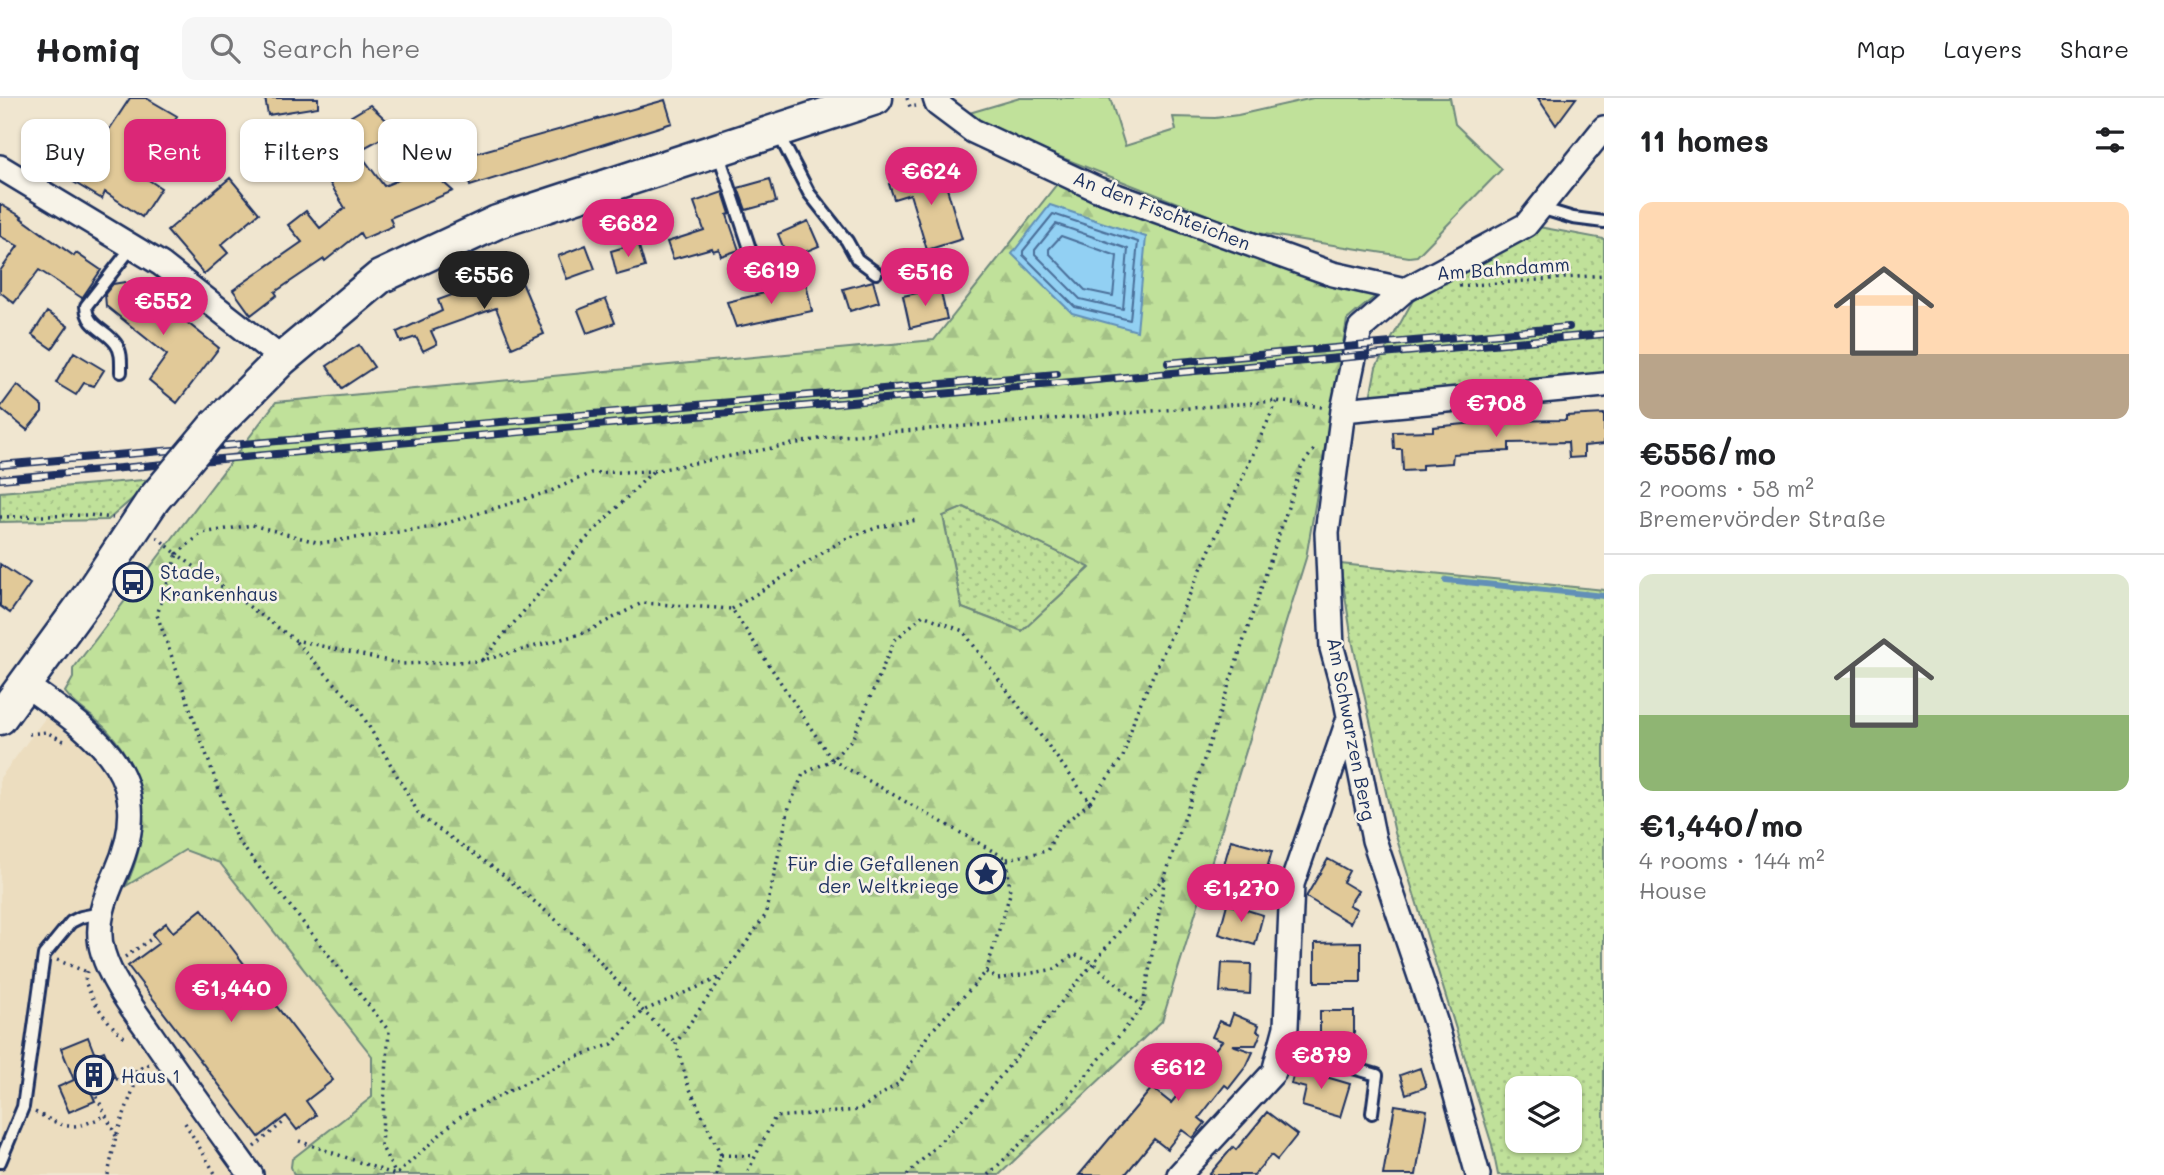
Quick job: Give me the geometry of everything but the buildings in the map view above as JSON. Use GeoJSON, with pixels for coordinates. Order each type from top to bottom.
{"type":"FeatureCollection","features":[{"type":"Feature","properties":{"kind":"main road"},"geometry":{"type":"LineString","coordinates":[[0,718],[89,596],[146,511],[214,427],[282,359],[380,277],[497,222],[876,98]]}},
{"type":"Feature","properties":{"kind":"street","name":"An den Fischteichen"},"geometry":{"type":"LineString","coordinates":[[936,101],[973,131],[1097,189],[1333,274],[1405,290]]}},
{"type":"Feature","properties":{"kind":"street","name":"Am Schwarzen Berg"},"geometry":{"type":"LineString","coordinates":[[1478,1175],[1436,1024],[1374,839],[1332,648],[1327,533],[1343,410],[1360,329],[1405,290],[1526,225],[1604,128]]}},
{"type":"Feature","properties":{"kind":"street"},"geometry":{"type":"LineString","coordinates":[[0,167],[161,264],[282,359]]}},
{"type":"Feature","properties":{"kind":"street"},"geometry":{"type":"LineString","coordinates":[[1343,410],[1604,385]]}},
{"type":"Feature","properties":{"kind":"street"},"geometry":{"type":"LineString","coordinates":[[24,684],[88,730],[107,751],[122,777],[130,809],[129,835],[102,913],[98,970],[160,1048],[251,1175]]}},
{"type":"Feature","properties":{"kind":"street"},"geometry":{"type":"LineString","coordinates":[[1179,1175],[1274,1072],[1286,1027],[1292,884],[1349,718]]}},
{"type":"Feature","properties":{"kind":"lane"},"geometry":{"type":"LineString","coordinates":[[777,130],[809,193],[847,241],[857,259],[876,273]]}},
{"type":"Feature","properties":{"kind":"lane"},"geometry":{"type":"LineString","coordinates":[[717,149],[759,276]]}},
{"type":"Feature","properties":{"kind":"lane"},"geometry":{"type":"LineString","coordinates":[[1540,208],[1573,218],[1604,222]]}},
{"type":"Feature","properties":{"kind":"lane"},"geometry":{"type":"LineString","coordinates":[[121,372],[120,353],[115,342],[89,321],[86,306],[132,247]]}},
{"type":"Feature","properties":{"kind":"lane"},"geometry":{"type":"LineString","coordinates":[[0,1162],[23,1107],[44,955],[71,922],[102,913]]}},
{"type":"Feature","properties":{"kind":"lane"},"geometry":{"type":"LineString","coordinates":[[1281,1047],[1377,1075],[1372,1113]]}},
{"type":"Feature","properties":{"kind":"path","name":"Am Bahndamm"},"geometry":{"type":"LineString","coordinates":[[1458,286],[1604,275]]}},
{"type":"Feature","properties":{"kind":"path"},"geometry":{"type":"LineString","coordinates":[[396,1175],[381,1145],[389,1031],[236,838],[157,615],[177,554],[202,533],[252,525],[320,543],[434,527],[551,491],[591,473],[653,471],[829,437],[1277,401],[1343,410]]}},
{"type":"Feature","properties":{"kind":"path"},"geometry":{"type":"LineString","coordinates":[[732,609],[832,760],[1007,859],[1047,851],[1058,830],[1090,802],[1122,757],[1136,713],[1277,401]]}},
{"type":"Feature","properties":{"kind":"path"},"geometry":{"type":"LineString","coordinates":[[988,1175],[1064,1102],[1143,1007],[1165,877],[1302,465],[1319,443]]}},
{"type":"Feature","properties":{"kind":"path"},"geometry":{"type":"LineString","coordinates":[[480,661],[585,540],[653,471]]}},
{"type":"Feature","properties":{"kind":"path"},"geometry":{"type":"LineString","coordinates":[[0,517],[146,511],[177,554],[295,640],[359,709],[420,816],[501,873],[583,943],[643,1011],[676,1042],[688,1085],[721,1155],[716,1175]]}},
{"type":"Feature","properties":{"kind":"path"},"geometry":{"type":"LineString","coordinates":[[295,640],[402,664],[480,661],[584,633],[642,603],[732,609],[845,539],[879,527],[917,520]]}},
{"type":"Feature","properties":{"kind":"path"},"geometry":{"type":"LineString","coordinates":[[676,1042],[765,916],[789,807],[803,774],[832,760],[853,738],[894,641],[923,615],[963,631],[1090,802]]}},
{"type":"Feature","properties":{"kind":"path"},"geometry":{"type":"LineString","coordinates":[[746,1175],[775,1117],[859,1110],[899,1083],[928,1035],[986,972],[1010,894],[1007,859]]}},
{"type":"Feature","properties":{"kind":"path"},"geometry":{"type":"LineString","coordinates":[[907,1175],[976,1106],[1165,877]]}},
{"type":"Feature","properties":{"kind":"path"},"geometry":{"type":"LineString","coordinates":[[44,955],[98,970],[154,937]]}},
{"type":"Feature","properties":{"kind":"path"},"geometry":{"type":"LineString","coordinates":[[986,972],[998,979],[1055,969],[1074,954],[1093,963],[1143,1007]]}},
{"type":"Feature","properties":{"kind":"path"},"geometry":{"type":"LineString","coordinates":[[396,1175],[459,1118],[571,1059],[612,1044],[643,1011],[723,976]]}},
{"type":"Feature","properties":{"kind":"path"},"geometry":{"type":"LineString","coordinates":[[93,1089],[148,1065],[160,1048]]}},
{"type":"Feature","properties":{"kind":"path"},"geometry":{"type":"LineString","coordinates":[[108,1175],[116,1136],[141,1068]]}},
{"type":"Feature","properties":{"kind":"path"},"geometry":{"type":"LineString","coordinates":[[90,1080],[116,1136]]}},
{"type":"Feature","properties":{"kind":"path"},"geometry":{"type":"LineString","coordinates":[[23,1107],[60,1125],[75,1128],[105,1116]]}},
{"type":"Feature","properties":{"kind":"path"},"geometry":{"type":"LineString","coordinates":[[299,1141],[396,1175]]}},
{"type":"Feature","properties":{"kind":"path"},"geometry":{"type":"LineString","coordinates":[[721,1155],[756,1156]]}},
{"type":"Feature","properties":{"kind":"shaded area"},"geometry":{"type":"Polygon","coordinates":[[[65,692],[71,701],[104,727],[124,751],[139,783],[144,815],[142,839],[137,863],[128,885],[185,849],[220,863],[372,1057],[372,1097],[292,1159],[294,1175],[0,1175],[0,778],[65,692]]]}},
{"type":"Feature","properties":{"kind":"green space"},"geometry":{"type":"Polygon","coordinates":[[[1020,98],[1110,98],[1125,146],[1176,130],[1173,117],[1215,118],[1238,115],[1313,98],[1450,98],[1455,124],[1502,169],[1417,256],[1409,257],[1251,232],[969,121],[966,114],[1020,98]]]}},
{"type":"Feature","properties":{"kind":"green space"},"geometry":{"type":"Polygon","coordinates":[[[1057,184],[1227,249],[1378,294],[1347,320],[1306,558],[1162,1021],[999,1175],[294,1175],[292,1159],[372,1097],[372,1056],[220,863],[185,850],[126,886],[140,844],[142,804],[138,784],[131,765],[106,729],[65,692],[73,678],[73,669],[276,402],[934,340],[1057,184]],[[964,507],[943,516],[962,608],[1022,631],[1090,568],[964,507]]]}},
{"type":"Feature","properties":{"kind":"green space"},"geometry":{"type":"Polygon","coordinates":[[[1539,227],[1604,239],[1604,382],[1369,403],[1376,367],[1417,293],[1539,227]]]}},
{"type":"Feature","properties":{"kind":"green space"},"geometry":{"type":"Polygon","coordinates":[[[155,479],[108,520],[0,522],[0,492],[155,479]]]}},
{"type":"Feature","properties":{"kind":"green space"},"geometry":{"type":"Polygon","coordinates":[[[964,507],[1090,567],[1023,631],[962,608],[943,516],[964,507]]]}},
{"type":"Feature","properties":{"kind":"green space"},"geometry":{"type":"Polygon","coordinates":[[[1340,564],[1604,590],[1604,1175],[1498,1175],[1492,1145],[1395,833],[1352,640],[1340,564]]]}},
{"type":"Feature","properties":{"kind":"water"},"geometry":{"type":"Polygon","coordinates":[[[1050,205],[1146,237],[1137,331],[1072,313],[1012,254],[1050,205]]]}},
{"type":"Feature","properties":{"kind":"waterway"},"geometry":{"type":"LineString","coordinates":[[1446,580],[1604,596]]}},
{"type":"Feature","properties":{"kind":"railway"},"geometry":{"type":"LineString","coordinates":[[1168,363],[1569,327]]}},
{"type":"Feature","properties":{"kind":"railway"},"geometry":{"type":"LineString","coordinates":[[0,479],[1604,334]]}},
{"type":"Feature","properties":{"kind":"railway"},"geometry":{"type":"LineString","coordinates":[[0,465],[1057,374]]}},
{"type":"Feature","properties":{"kind":"place","name":"Stade, Krankenhaus"},"geometry":{"type":"Point","coordinates":[133,582]}},
{"type":"Feature","properties":{"kind":"place","name":"Für die Gefallenen der Weltkriege"},"geometry":{"type":"Point","coordinates":[986,874]}},
{"type":"Feature","properties":{"kind":"place","name":"Haus 1"},"geometry":{"type":"Point","coordinates":[94,1075]}}]}
